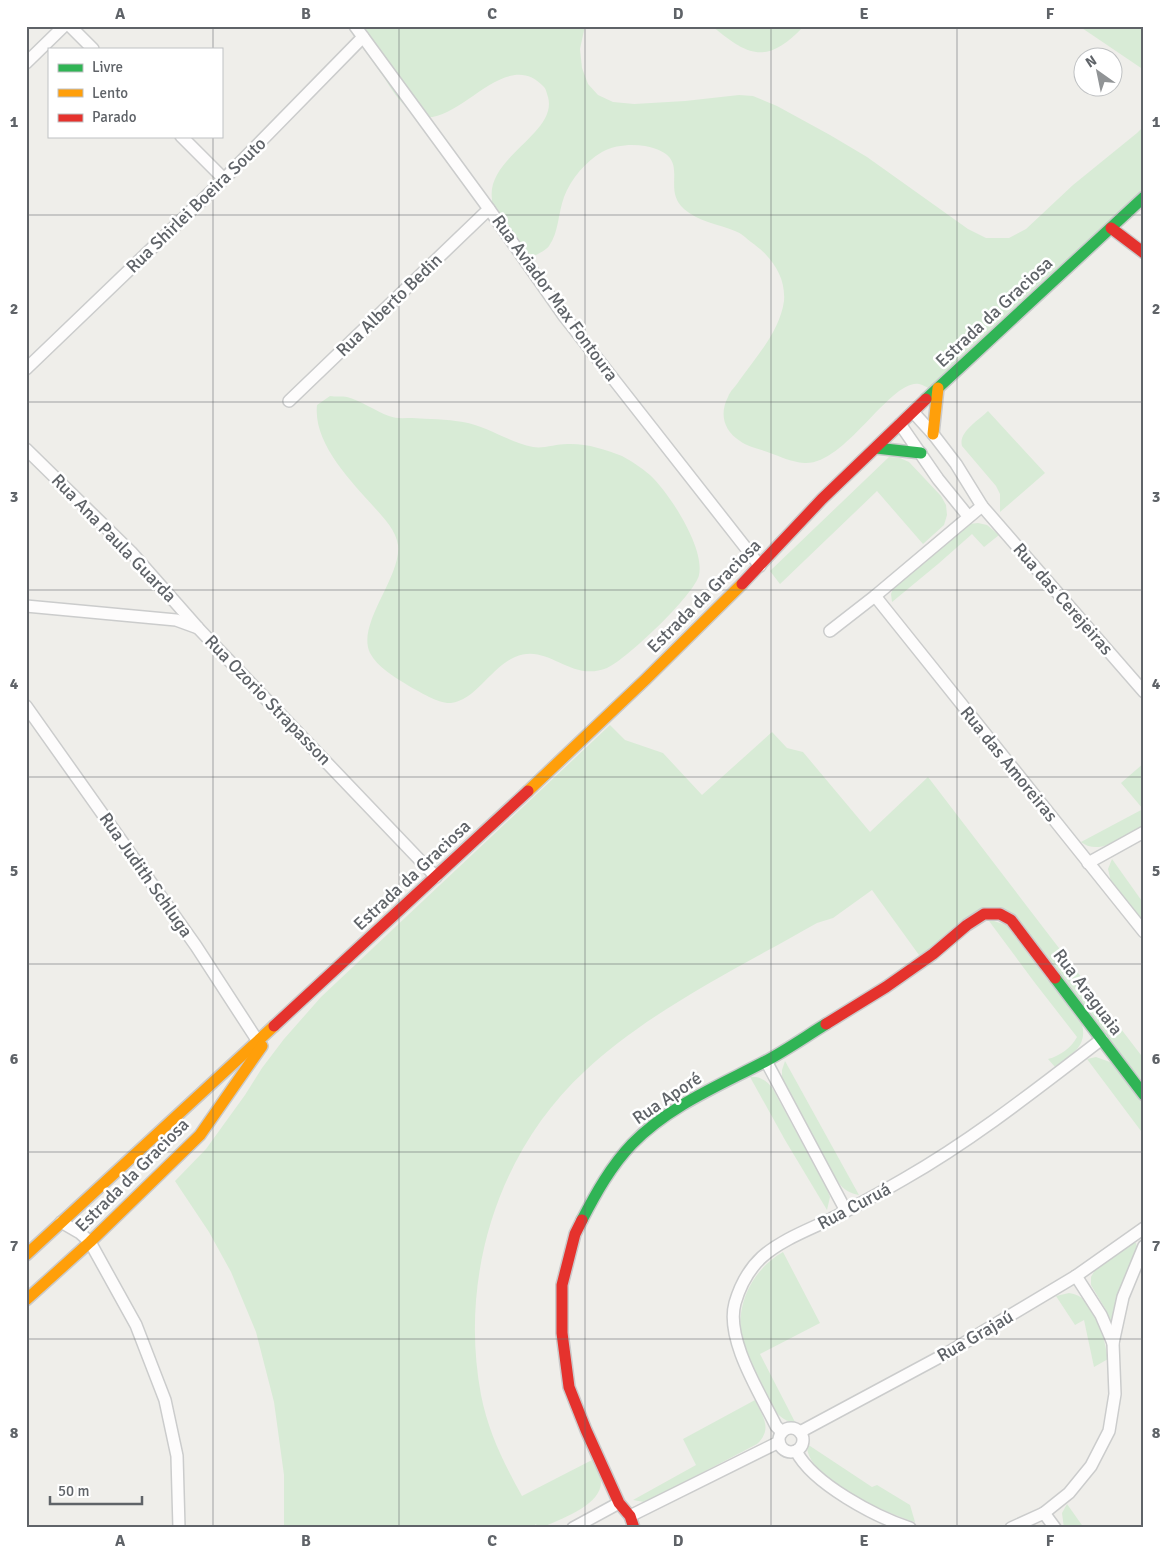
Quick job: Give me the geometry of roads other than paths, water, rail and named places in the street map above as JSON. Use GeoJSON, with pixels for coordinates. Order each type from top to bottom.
{"type":"FeatureCollection","features":[{"type":"Feature","properties":{"kind":"main road","name":"Estrada da Graciosa"},"geometry":{"type":"LineString","coordinates":[[26,1255],[259,1044],[286,1015],[646,679],[760,566],[822,499],[938,388],[1144,197]]}},
{"type":"Feature","properties":{"kind":"main road"},"geometry":{"type":"LineString","coordinates":[[1111,228],[1144,252]]}},
{"type":"Feature","properties":{"kind":"main road"},"geometry":{"type":"LineString","coordinates":[[933,434],[938,388]]}},
{"type":"Feature","properties":{"kind":"main road"},"geometry":{"type":"LineString","coordinates":[[876,448],[921,453]]}},
{"type":"Feature","properties":{"kind":"main road","name":"Rua Aporé"},"geometry":{"type":"LineString","coordinates":[[630,1516],[619,1503],[569,1387],[562,1333],[562,1285],[575,1234],[599,1187],[632,1144],[666,1115],[704,1092],[766,1061],[886,987],[933,954],[967,925],[984,914],[1000,914]]}},
{"type":"Feature","properties":{"kind":"main road","name":"Rua Araguaia"},"geometry":{"type":"LineString","coordinates":[[1000,914],[1011,920],[1144,1095]]}},
{"type":"Feature","properties":{"kind":"main road","name":"Estrada da Graciosa"},"geometry":{"type":"LineString","coordinates":[[26,1300],[90,1242],[200,1135],[259,1044]]}},
{"type":"Feature","properties":{"kind":"main road"},"geometry":{"type":"LineString","coordinates":[[630,1516],[634,1528]]}},
{"type":"Feature","properties":{"kind":"street"},"geometry":{"type":"LineString","coordinates":[[26,63],[64,26]]}},
{"type":"Feature","properties":{"kind":"street"},"geometry":{"type":"LineString","coordinates":[[70,26],[92,48]]}},
{"type":"Feature","properties":{"kind":"street","name":"Rua Aviador Max Fontoura"},"geometry":{"type":"LineString","coordinates":[[355,26],[490,209],[564,316],[760,566]]}},
{"type":"Feature","properties":{"kind":"street","name":"Rua Shirlei Boeira Souto"},"geometry":{"type":"LineString","coordinates":[[26,368],[224,179],[363,37]]}},
{"type":"Feature","properties":{"kind":"street"},"geometry":{"type":"LineString","coordinates":[[183,138],[224,179]]}},
{"type":"Feature","properties":{"kind":"street","name":"Rua Alberto Bedin"},"geometry":{"type":"LineString","coordinates":[[289,401],[490,209]]}},
{"type":"Feature","properties":{"kind":"street","name":"Rua das Cerejeiras"},"geometry":{"type":"LineString","coordinates":[[913,412],[956,464],[982,506],[1144,692]]}},
{"type":"Feature","properties":{"kind":"street"},"geometry":{"type":"LineString","coordinates":[[900,424],[938,479],[968,516]]}},
{"type":"Feature","properties":{"kind":"street","name":"Rua Ana Paula Guarda"},"geometry":{"type":"LineString","coordinates":[[26,450],[131,552],[198,628]]}},
{"type":"Feature","properties":{"kind":"street"},"geometry":{"type":"LineString","coordinates":[[830,631],[875,596],[982,506]]}},
{"type":"Feature","properties":{"kind":"street","name":"Rua das Amoreiras"},"geometry":{"type":"LineString","coordinates":[[875,596],[1144,932]]}},
{"type":"Feature","properties":{"kind":"street","name":"Rua Ozorio Strapasson"},"geometry":{"type":"LineString","coordinates":[[26,606],[176,620],[198,628],[436,877]]}},
{"type":"Feature","properties":{"kind":"street","name":"Rua Judith Schluga"},"geometry":{"type":"LineString","coordinates":[[26,706],[196,946],[259,1044]]}},
{"type":"Feature","properties":{"kind":"street"},"geometry":{"type":"LineString","coordinates":[[1088,863],[1144,832]]}},
{"type":"Feature","properties":{"kind":"street","name":"Rua Curuá"},"geometry":{"type":"LineString","coordinates":[[780,1437],[743,1359],[734,1332],[735,1304],[746,1276],[761,1258],[781,1243],[846,1211],[906,1178],[984,1129],[1102,1039]]}},
{"type":"Feature","properties":{"kind":"street"},"geometry":{"type":"LineString","coordinates":[[766,1061],[846,1211]]}},
{"type":"Feature","properties":{"kind":"street"},"geometry":{"type":"LineString","coordinates":[[61,1222],[80,1233],[90,1242],[136,1325],[165,1400],[177,1456],[180,1528]]}},
{"type":"Feature","properties":{"kind":"street","name":"Rua Grajaú"},"geometry":{"type":"LineString","coordinates":[[800,1432],[949,1352],[1076,1276],[1144,1228]]}},
{"type":"Feature","properties":{"kind":"street"},"geometry":{"type":"LineString","coordinates":[[1011,1528],[1044,1513],[1069,1493],[1091,1466],[1109,1431],[1115,1394],[1113,1343],[1122,1297],[1144,1246]]}},
{"type":"Feature","properties":{"kind":"street"},"geometry":{"type":"LineString","coordinates":[[1076,1276],[1101,1315],[1113,1343]]}},
{"type":"Feature","properties":{"kind":"street"},"geometry":{"type":"LineString","coordinates":[[630,1516],[780,1437],[792,1428],[800,1432],[802,1442],[796,1451]]}},
{"type":"Feature","properties":{"kind":"street"},"geometry":{"type":"LineString","coordinates":[[780,1437],[780,1446],[785,1451],[796,1451]]}},
{"type":"Feature","properties":{"kind":"street"},"geometry":{"type":"LineString","coordinates":[[796,1451],[801,1460],[820,1478],[851,1501],[893,1522],[910,1528]]}},
{"type":"Feature","properties":{"kind":"street"},"geometry":{"type":"LineString","coordinates":[[573,1528],[619,1503]]}},
{"type":"Feature","properties":{"kind":"street"},"geometry":{"type":"LineString","coordinates":[[1044,1513],[1055,1528]]}}]}
